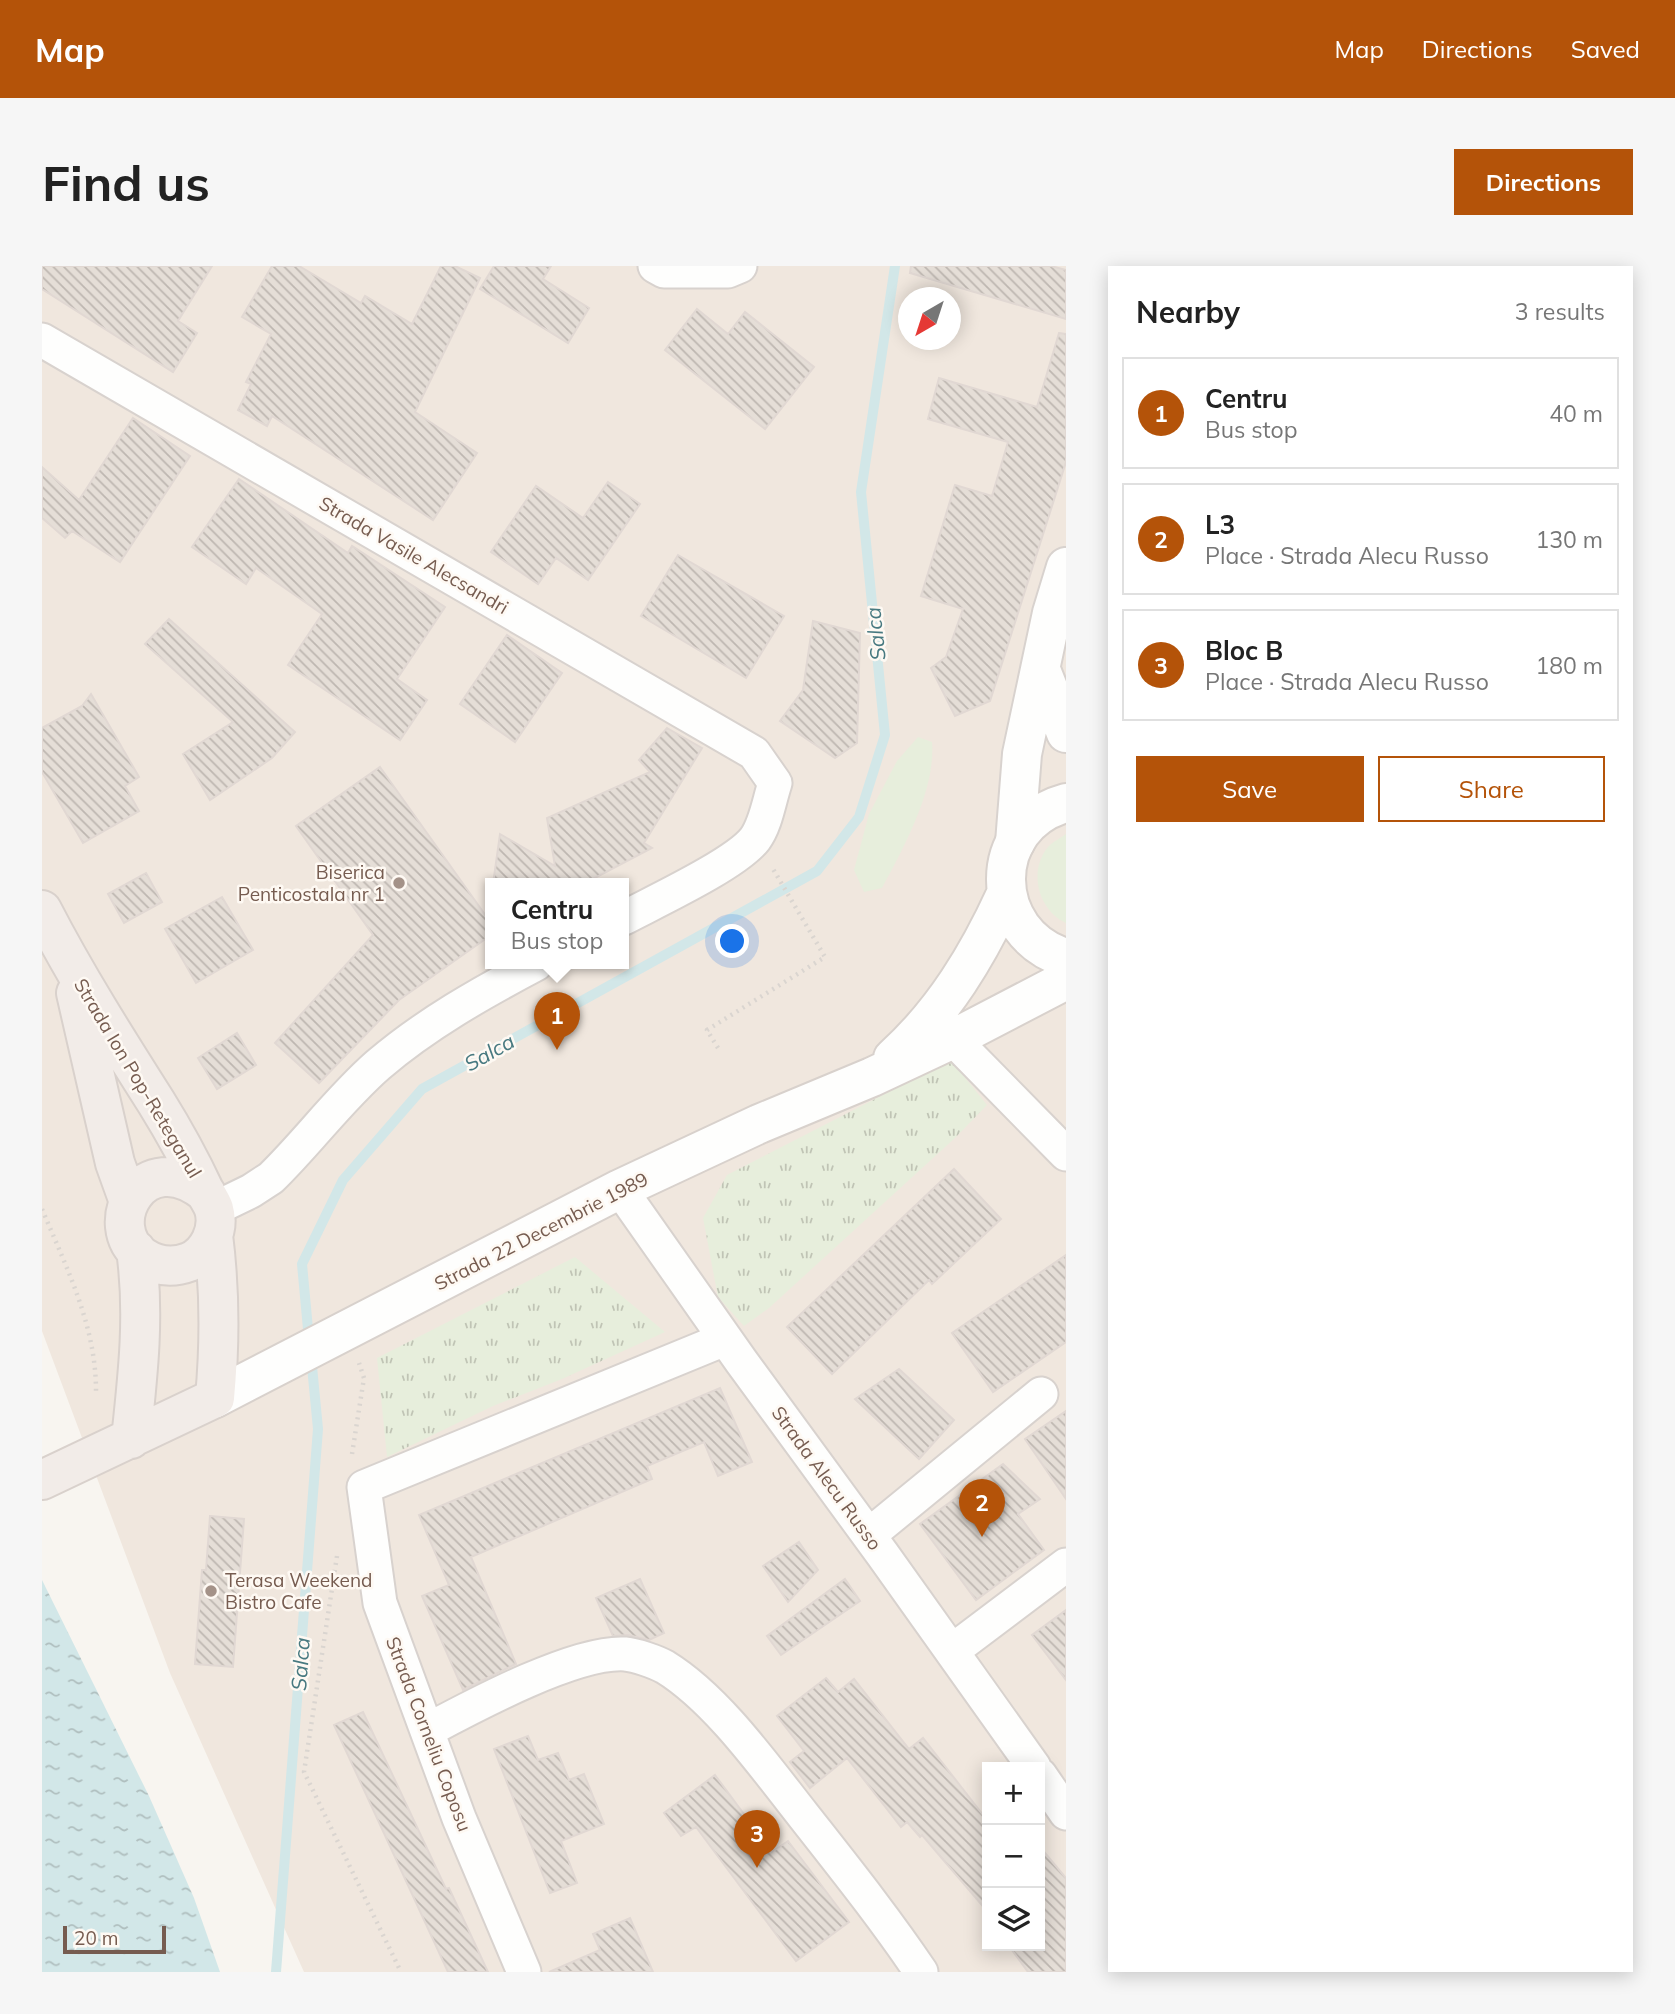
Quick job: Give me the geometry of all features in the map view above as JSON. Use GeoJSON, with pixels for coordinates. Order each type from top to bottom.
{"type":"FeatureCollection","features":[{"type":"Feature","properties":{"kind":"highway","name":"Strada Ion Pop-Reteganul"},"geometry":{"type":"LineString","coordinates":[[42,910],[69,963],[187,1154],[211,1212],[220,1311],[215,1398]]}},
{"type":"Feature","properties":{"kind":"highway","name":"Strada Ion Pop-Reteganul"},"geometry":{"type":"LineString","coordinates":[[69,963],[115,1163],[129,1202]]}},
{"type":"Feature","properties":{"kind":"highway"},"geometry":{"type":"LineString","coordinates":[[172,1175],[191,1181],[211,1212],[209,1246],[195,1260],[177,1266],[158,1265],[141,1256],[129,1241],[124,1223],[129,1202],[138,1188],[154,1179],[172,1175]]}},
{"type":"Feature","properties":{"kind":"highway"},"geometry":{"type":"LineString","coordinates":[[131,1438],[141,1317],[141,1283],[136,1250]]}},
{"type":"Feature","properties":{"kind":"highway"},"geometry":{"type":"LineString","coordinates":[[42,1480],[215,1398]]}},
{"type":"Feature","properties":{"kind":"main road"},"geometry":{"type":"LineString","coordinates":[[1015,843],[1023,754],[1052,613],[1066,567]]}},
{"type":"Feature","properties":{"kind":"main road"},"geometry":{"type":"LineString","coordinates":[[1041,670],[1066,733]]}},
{"type":"Feature","properties":{"kind":"main road"},"geometry":{"type":"LineString","coordinates":[[1066,803],[1044,812],[1027,825],[1008,859],[1005,876],[1006,894],[1012,913],[1022,930],[1037,944],[1066,958]]}},
{"type":"Feature","properties":{"kind":"main road","name":"Strada 22 Decembrie 1989"},"geometry":{"type":"LineString","coordinates":[[872,1077],[934,1017],[988,934],[1006,894]]}},
{"type":"Feature","properties":{"kind":"main road","name":"Strada 22 Decembrie 1989"},"geometry":{"type":"LineString","coordinates":[[215,1398],[620,1189],[760,1124],[872,1077],[953,1039],[1066,980]]}},
{"type":"Feature","properties":{"kind":"street"},"geometry":{"type":"LineString","coordinates":[[655,266],[664,271],[728,271],[740,266]]}},
{"type":"Feature","properties":{"kind":"street","name":"Strada Vasile Alecsandri"},"geometry":{"type":"LineString","coordinates":[[42,340],[754,753],[775,783],[763,824],[754,840],[733,858],[629,915]]}},
{"type":"Feature","properties":{"kind":"street"},"geometry":{"type":"LineString","coordinates":[[211,1212],[271,1178],[376,1067],[408,1041],[487,989],[526,969]]}},
{"type":"Feature","properties":{"kind":"street"},"geometry":{"type":"LineString","coordinates":[[953,1039],[1066,1154]]}},
{"type":"Feature","properties":{"kind":"street","name":"Strada Alecu Russo"},"geometry":{"type":"LineString","coordinates":[[620,1189],[1030,1762]]}},
{"type":"Feature","properties":{"kind":"street"},"geometry":{"type":"LineString","coordinates":[[358,1473],[725,1339]]}},
{"type":"Feature","properties":{"kind":"street"},"geometry":{"type":"LineString","coordinates":[[869,1535],[1041,1394]]}},
{"type":"Feature","properties":{"kind":"street","name":"Strada Corneliu Coposu"},"geometry":{"type":"LineString","coordinates":[[358,1473],[380,1603],[459,1818],[524,1972]]}},
{"type":"Feature","properties":{"kind":"street"},"geometry":{"type":"LineString","coordinates":[[952,1651],[1066,1565]]}},
{"type":"Feature","properties":{"kind":"street"},"geometry":{"type":"LineString","coordinates":[[428,1730],[548,1673],[586,1660],[625,1654],[664,1666],[700,1695],[761,1763],[892,1929],[921,1972]]}},
{"type":"Feature","properties":{"kind":"street"},"geometry":{"type":"LineString","coordinates":[[1045,1783],[1066,1813]]}},
{"type":"Feature","properties":{"kind":"path"},"geometry":{"type":"LineString","coordinates":[[718,1048],[707,1030],[825,957],[768,861]]}},
{"type":"Feature","properties":{"kind":"path"},"geometry":{"type":"LineString","coordinates":[[42,1209],[83,1308],[96,1362],[86,1460]]}},
{"type":"Feature","properties":{"kind":"path"},"geometry":{"type":"LineString","coordinates":[[349,1330],[364,1378],[358,1473]]}},
{"type":"Feature","properties":{"kind":"path"},"geometry":{"type":"LineString","coordinates":[[337,1555],[304,1772],[401,1972]]}},
{"type":"Feature","properties":{"kind":"shaded area"},"geometry":{"type":"Polygon","coordinates":[[[42,266],[1066,266],[1066,1972],[304,1972],[170,1673],[42,1331],[42,266]]]}},
{"type":"Feature","properties":{"kind":"green space"},"geometry":{"type":"Polygon","coordinates":[[[918,737],[932,742],[932,760],[924,798],[909,836],[882,888],[864,892],[854,870],[869,814],[897,761],[918,737]]]}},
{"type":"Feature","properties":{"kind":"green space"},"geometry":{"type":"Polygon","coordinates":[[[1066,834],[1066,923],[1056,917],[1043,900],[1039,889],[1038,867],[1048,847],[1066,834]]]}},
{"type":"Feature","properties":{"kind":"green space"},"geometry":{"type":"Polygon","coordinates":[[[951,1060],[987,1105],[955,1138],[769,1308],[744,1326],[718,1297],[703,1218],[727,1175],[951,1060]]]}},
{"type":"Feature","properties":{"kind":"green space"},"geometry":{"type":"Polygon","coordinates":[[[575,1257],[665,1332],[562,1379],[493,1406],[387,1457],[377,1358],[575,1257]]]}},
{"type":"Feature","properties":{"kind":"water"},"geometry":{"type":"Polygon","coordinates":[[[42,1580],[149,1796],[194,1898],[220,1972],[42,1972],[42,1580]]]}},
{"type":"Feature","properties":{"kind":"building"},"geometry":{"type":"Polygon","coordinates":[[[42,266],[212,266],[178,321],[197,333],[173,372],[42,289],[42,266]]]}},
{"type":"Feature","properties":{"kind":"building"},"geometry":{"type":"Polygon","coordinates":[[[272,266],[299,266],[361,303],[365,296],[412,324],[441,266],[455,266],[480,278],[415,412],[477,453],[433,520],[272,416],[267,426],[238,410],[251,384],[246,382],[271,334],[242,317],[272,266]]]}},
{"type":"Feature","properties":{"kind":"building"},"geometry":{"type":"Polygon","coordinates":[[[494,266],[551,266],[543,279],[589,308],[568,343],[480,289],[494,266]]]}},
{"type":"Feature","properties":{"kind":"building"},"geometry":{"type":"Polygon","coordinates":[[[911,266],[1051,266],[1066,270],[1066,319],[961,287],[910,273],[911,266]]]}},
{"type":"Feature","properties":{"kind":"building"},"geometry":{"type":"Polygon","coordinates":[[[697,309],[728,334],[745,312],[814,367],[765,429],[665,350],[697,309]]]}},
{"type":"Feature","properties":{"kind":"building"},"geometry":{"type":"Polygon","coordinates":[[[1059,333],[1066,334],[1066,462],[990,701],[955,716],[931,668],[946,657],[963,609],[921,596],[955,485],[992,496],[1008,442],[928,419],[939,378],[1037,407],[1059,333]]]}},
{"type":"Feature","properties":{"kind":"building"},"geometry":{"type":"Polygon","coordinates":[[[133,418],[190,456],[120,562],[72,531],[65,538],[42,518],[42,467],[79,500],[133,418]]]}},
{"type":"Feature","properties":{"kind":"building"},"geometry":{"type":"Polygon","coordinates":[[[239,479],[348,553],[352,546],[445,607],[397,679],[427,700],[400,740],[288,665],[322,614],[256,568],[246,584],[192,547],[239,479]]]}},
{"type":"Feature","properties":{"kind":"building"},"geometry":{"type":"Polygon","coordinates":[[[608,482],[640,504],[588,580],[556,558],[538,584],[491,552],[536,486],[583,518],[608,482]]]}},
{"type":"Feature","properties":{"kind":"building"},"geometry":{"type":"Polygon","coordinates":[[[678,555],[784,616],[746,678],[641,616],[678,555]]]}},
{"type":"Feature","properties":{"kind":"building"},"geometry":{"type":"Polygon","coordinates":[[[169,619],[295,732],[272,758],[210,800],[183,754],[233,722],[145,644],[169,619]]]}},
{"type":"Feature","properties":{"kind":"building"},"geometry":{"type":"Polygon","coordinates":[[[813,621],[860,633],[857,743],[835,758],[780,721],[803,690],[813,621]]]}},
{"type":"Feature","properties":{"kind":"building"},"geometry":{"type":"Polygon","coordinates":[[[507,635],[562,673],[515,742],[460,704],[507,635]]]}},
{"type":"Feature","properties":{"kind":"building"},"geometry":{"type":"Polygon","coordinates":[[[91,694],[139,777],[125,786],[139,811],[83,843],[42,772],[42,728],[82,706],[91,694]]]}},
{"type":"Feature","properties":{"kind":"building"},"geometry":{"type":"Polygon","coordinates":[[[667,728],[702,748],[644,843],[652,848],[595,878],[494,878],[500,834],[555,866],[547,818],[650,772],[639,760],[667,728]]]}},
{"type":"Feature","properties":{"kind":"building","name":"Biserica Penticostala nr 1"},"geometry":{"type":"Polygon","coordinates":[[[380,767],[485,915],[485,939],[399,1000],[319,1083],[275,1043],[373,935],[296,826],[380,767]]]}},
{"type":"Feature","properties":{"kind":"building"},"geometry":{"type":"Polygon","coordinates":[[[146,873],[162,902],[124,923],[108,894],[146,873]]]}},
{"type":"Feature","properties":{"kind":"building"},"geometry":{"type":"Polygon","coordinates":[[[222,897],[253,950],[196,983],[165,929],[222,897]]]}},
{"type":"Feature","properties":{"kind":"building"},"geometry":{"type":"Polygon","coordinates":[[[237,1033],[256,1065],[217,1089],[198,1058],[237,1033]]]}},
{"type":"Feature","properties":{"kind":"building"},"geometry":{"type":"Polygon","coordinates":[[[954,1169],[1001,1219],[932,1284],[929,1280],[832,1374],[787,1327],[954,1169]]]}},
{"type":"Feature","properties":{"kind":"building"},"geometry":{"type":"Polygon","coordinates":[[[1066,1255],[1066,1342],[993,1392],[952,1333],[1066,1255]]]}},
{"type":"Feature","properties":{"kind":"building"},"geometry":{"type":"Polygon","coordinates":[[[899,1369],[954,1420],[919,1459],[855,1399],[899,1369]]]}},
{"type":"Feature","properties":{"kind":"building"},"geometry":{"type":"Polygon","coordinates":[[[720,1388],[752,1462],[718,1476],[704,1442],[647,1466],[652,1479],[471,1557],[516,1664],[463,1690],[422,1596],[449,1585],[419,1515],[720,1388]]]}},
{"type":"Feature","properties":{"kind":"building"},"geometry":{"type":"Polygon","coordinates":[[[1066,1411],[1066,1499],[1025,1439],[1066,1411]]]}},
{"type":"Feature","properties":{"kind":"building"},"geometry":{"type":"Polygon","coordinates":[[[1003,1464],[1040,1499],[1018,1514],[1044,1550],[976,1600],[920,1524],[1003,1464]]]}},
{"type":"Feature","properties":{"kind":"building","name":"Terasa Weekend Bistro Cafe"},"geometry":{"type":"Polygon","coordinates":[[[210,1516],[244,1519],[233,1667],[195,1664],[202,1570],[206,1570],[210,1516]]]}},
{"type":"Feature","properties":{"kind":"building"},"geometry":{"type":"Polygon","coordinates":[[[799,1542],[818,1570],[788,1602],[763,1566],[799,1542]]]}},
{"type":"Feature","properties":{"kind":"building"},"geometry":{"type":"Polygon","coordinates":[[[640,1579],[664,1633],[649,1640],[628,1635],[613,1636],[596,1598],[640,1579]]]}},
{"type":"Feature","properties":{"kind":"building"},"geometry":{"type":"Polygon","coordinates":[[[845,1579],[860,1601],[781,1655],[767,1636],[845,1579]]]}},
{"type":"Feature","properties":{"kind":"building"},"geometry":{"type":"Polygon","coordinates":[[[1066,1610],[1066,1680],[1032,1635],[1066,1610]]]}},
{"type":"Feature","properties":{"kind":"building"},"geometry":{"type":"Polygon","coordinates":[[[826,1678],[838,1692],[854,1679],[909,1749],[923,1738],[982,1814],[982,1905],[922,1835],[920,1837],[907,1822],[901,1827],[847,1758],[810,1788],[790,1762],[804,1751],[777,1716],[826,1678]]]}},
{"type":"Feature","properties":{"kind":"building"},"geometry":{"type":"Polygon","coordinates":[[[363,1712],[488,1972],[448,1972],[334,1725],[363,1712]]]}},
{"type":"Feature","properties":{"kind":"building"},"geometry":{"type":"Polygon","coordinates":[[[528,1736],[538,1760],[558,1753],[569,1780],[584,1774],[604,1824],[561,1841],[577,1883],[550,1893],[494,1749],[528,1736]]]}},
{"type":"Feature","properties":{"kind":"building"},"geometry":{"type":"Polygon","coordinates":[[[715,1775],[772,1852],[788,1841],[849,1922],[796,1961],[696,1827],[681,1836],[664,1813],[715,1775]]]}},
{"type":"Feature","properties":{"kind":"building"},"geometry":{"type":"Polygon","coordinates":[[[1045,1853],[1066,1878],[1066,1972],[1028,1972],[1013,1951],[1045,1951],[1045,1853]]]}},
{"type":"Feature","properties":{"kind":"building"},"geometry":{"type":"Polygon","coordinates":[[[630,1918],[653,1972],[549,1972],[600,1950],[593,1934],[630,1918]]]}},
{"type":"Feature","properties":{"kind":"waterway","name":"Salca"},"geometry":{"type":"LineString","coordinates":[[309,1340],[302,1264],[343,1180],[422,1089],[817,871],[859,817],[885,735],[861,492],[895,266]]}},
{"type":"Feature","properties":{"kind":"waterway","name":"Salca"},"geometry":{"type":"LineString","coordinates":[[276,1972],[318,1429],[311,1356]]}},
{"type":"Feature","properties":{"kind":"place","name":"Biserica Penticostala nr 1"},"geometry":{"type":"Point","coordinates":[399,883]}},
{"type":"Feature","properties":{"kind":"place","name":"Centru"},"geometry":{"type":"Point","coordinates":[557,1050]}},
{"type":"Feature","properties":{"kind":"place","name":"L3"},"geometry":{"type":"Point","coordinates":[982,1537]}},
{"type":"Feature","properties":{"kind":"place","name":"Terasa Weekend Bistro Cafe"},"geometry":{"type":"Point","coordinates":[211,1591]}},
{"type":"Feature","properties":{"kind":"place","name":"Bloc B"},"geometry":{"type":"Point","coordinates":[757,1868]}}]}
